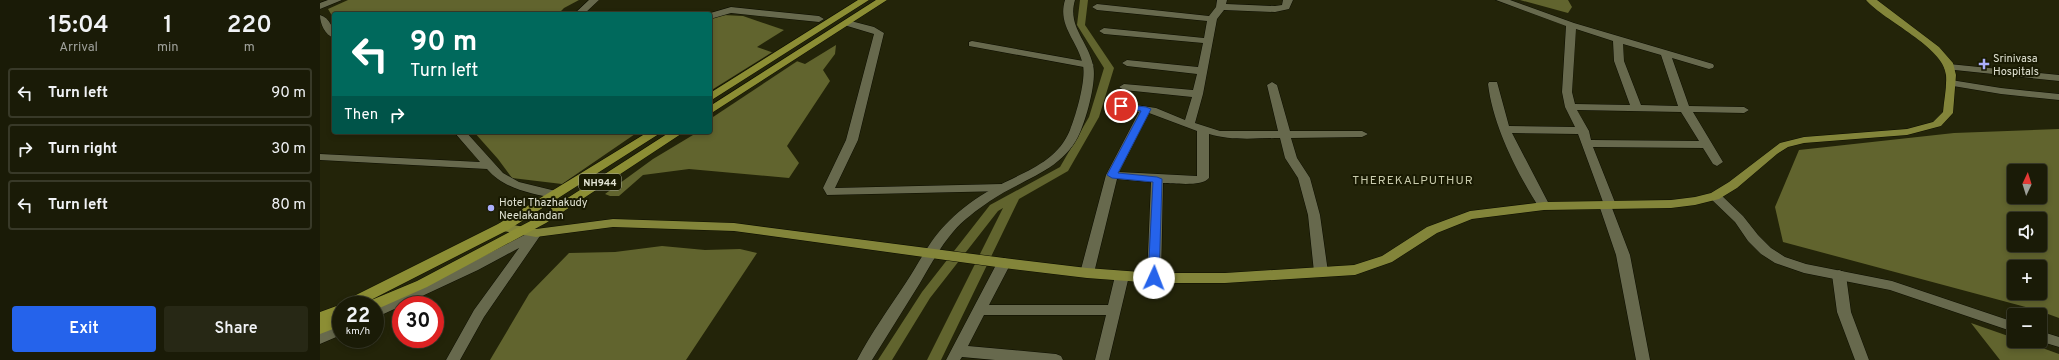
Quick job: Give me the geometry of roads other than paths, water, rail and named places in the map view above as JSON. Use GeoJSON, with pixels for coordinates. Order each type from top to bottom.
{"type":"FeatureCollection","features":[{"type":"Feature","properties":{"kind":"highway"},"geometry":{"type":"LineString","coordinates":[[712,97],[864,0]]}},
{"type":"Feature","properties":{"kind":"highway"},"geometry":{"type":"LineString","coordinates":[[712,110],[882,0]]}},
{"type":"Feature","properties":{"kind":"highway","name":"NH944"},"geometry":{"type":"LineString","coordinates":[[369,296],[503,227],[653,134]]}},
{"type":"Feature","properties":{"kind":"highway","name":"NH944"},"geometry":{"type":"LineString","coordinates":[[384,301],[422,284],[522,232],[675,134]]}},
{"type":"Feature","properties":{"kind":"highway"},"geometry":{"type":"LineString","coordinates":[[320,318],[332,313]]}},
{"type":"Feature","properties":{"kind":"highway"},"geometry":{"type":"LineString","coordinates":[[320,329],[332,324]]}},
{"type":"Feature","properties":{"kind":"main road"},"geometry":{"type":"LineString","coordinates":[[503,227],[522,232],[536,233],[613,223],[734,227],[936,255],[1087,273],[1154,278],[1225,278],[1355,270],[1387,259],[1432,230],[1470,215],[1544,206],[1670,204],[1716,196],[1733,185],[1773,152],[1784,145],[1804,140],[1907,132],[1937,124],[1948,113],[1951,75],[1948,63],[1935,49],[1870,0]]}},
{"type":"Feature","properties":{"kind":"street"},"geometry":{"type":"LineString","coordinates":[[320,6],[337,0]]}},
{"type":"Feature","properties":{"kind":"street"},"geometry":{"type":"LineString","coordinates":[[581,12],[594,0]]}},
{"type":"Feature","properties":{"kind":"street"},"geometry":{"type":"LineString","coordinates":[[864,360],[936,255],[952,225],[983,200],[1002,188],[1038,172],[1061,156],[1076,130],[1088,81],[1089,65],[1067,18],[1066,8],[1070,0]]}},
{"type":"Feature","properties":{"kind":"street"},"geometry":{"type":"LineString","coordinates":[[1189,124],[1198,94],[1212,19],[1219,2],[1275,9],[1286,7],[1288,0]]}},
{"type":"Feature","properties":{"kind":"street"},"geometry":{"type":"LineString","coordinates":[[1501,0],[1571,25],[1709,66]]}},
{"type":"Feature","properties":{"kind":"street"},"geometry":{"type":"LineString","coordinates":[[1097,7],[1212,19]]}},
{"type":"Feature","properties":{"kind":"street"},"geometry":{"type":"LineString","coordinates":[[712,15],[731,10],[819,19]]}},
{"type":"Feature","properties":{"kind":"street"},"geometry":{"type":"LineString","coordinates":[[320,18],[332,33]]}},
{"type":"Feature","properties":{"kind":"street"},"geometry":{"type":"LineString","coordinates":[[847,23],[871,29],[879,34],[852,140],[828,188],[831,192],[1002,188]]}},
{"type":"Feature","properties":{"kind":"street"},"geometry":{"type":"LineString","coordinates":[[1571,25],[1567,92],[1570,107],[1583,131],[1623,255],[1643,360]]}},
{"type":"Feature","properties":{"kind":"street"},"geometry":{"type":"LineString","coordinates":[[1104,31],[1207,41]]}},
{"type":"Feature","properties":{"kind":"street"},"geometry":{"type":"LineString","coordinates":[[1618,39],[1619,61],[1637,108]]}},
{"type":"Feature","properties":{"kind":"street"},"geometry":{"type":"LineString","coordinates":[[972,44],[1089,65]]}},
{"type":"Feature","properties":{"kind":"street"},"geometry":{"type":"LineString","coordinates":[[1665,52],[1685,109],[1717,162]]}},
{"type":"Feature","properties":{"kind":"street"},"geometry":{"type":"LineString","coordinates":[[1128,63],[1202,71]]}},
{"type":"Feature","properties":{"kind":"street"},"geometry":{"type":"LineString","coordinates":[[1949,67],[2059,78]]}},
{"type":"Feature","properties":{"kind":"street"},"geometry":{"type":"LineString","coordinates":[[1951,83],[2001,91],[2059,97]]}},
{"type":"Feature","properties":{"kind":"street"},"geometry":{"type":"LineString","coordinates":[[1493,84],[1494,98],[1504,129],[1544,206]]}},
{"type":"Feature","properties":{"kind":"street"},"geometry":{"type":"LineString","coordinates":[[1272,85],[1291,158],[1304,178],[1314,215],[1321,272]]}},
{"type":"Feature","properties":{"kind":"street"},"geometry":{"type":"LineString","coordinates":[[1124,87],[1198,94]]}},
{"type":"Feature","properties":{"kind":"street"},"geometry":{"type":"LineString","coordinates":[[1108,104],[1156,111],[1203,130],[1236,135],[1362,134]]}},
{"type":"Feature","properties":{"kind":"street"},"geometry":{"type":"LineString","coordinates":[[1570,107],[1744,110]]}},
{"type":"Feature","properties":{"kind":"street"},"geometry":{"type":"LineString","coordinates":[[1087,273],[1112,175],[1146,109]]}},
{"type":"Feature","properties":{"kind":"street"},"geometry":{"type":"LineString","coordinates":[[1504,129],[1583,131]]}},
{"type":"Feature","properties":{"kind":"street"},"geometry":{"type":"LineString","coordinates":[[1112,175],[1157,179],[1199,180],[1203,178],[1203,130]]}},
{"type":"Feature","properties":{"kind":"street"},"geometry":{"type":"LineString","coordinates":[[462,134],[499,176],[515,185],[556,195]]}},
{"type":"Feature","properties":{"kind":"street"},"geometry":{"type":"LineString","coordinates":[[1586,143],[1706,145]]}},
{"type":"Feature","properties":{"kind":"street"},"geometry":{"type":"LineString","coordinates":[[320,157],[489,166]]}},
{"type":"Feature","properties":{"kind":"street"},"geometry":{"type":"LineString","coordinates":[[1154,278],[1157,179]]}},
{"type":"Feature","properties":{"kind":"street"},"geometry":{"type":"LineString","coordinates":[[1716,196],[1739,219],[1753,238],[1766,251],[1780,260],[1804,268],[1892,286],[2007,325]]}},
{"type":"Feature","properties":{"kind":"street"},"geometry":{"type":"LineString","coordinates":[[384,309],[473,267],[536,233]]}},
{"type":"Feature","properties":{"kind":"street"},"geometry":{"type":"LineString","coordinates":[[452,360],[479,314],[536,233]]}},
{"type":"Feature","properties":{"kind":"street"},"geometry":{"type":"LineString","coordinates":[[998,262],[979,310],[955,356],[1056,360]]}},
{"type":"Feature","properties":{"kind":"street"},"geometry":{"type":"LineString","coordinates":[[1839,275],[1844,312],[1862,360]]}},
{"type":"Feature","properties":{"kind":"street"},"geometry":{"type":"LineString","coordinates":[[1102,360],[1122,276]]}},
{"type":"Feature","properties":{"kind":"street"},"geometry":{"type":"LineString","coordinates":[[979,310],[1113,310]]}},
{"type":"Feature","properties":{"kind":"street"},"geometry":{"type":"LineString","coordinates":[[320,339],[332,333]]}},
{"type":"Feature","properties":{"kind":"street"},"geometry":{"type":"LineString","coordinates":[[2047,338],[2059,342]]}},
{"type":"Feature","properties":{"kind":"waterway"},"geometry":{"type":"LineString","coordinates":[[1015,196],[1064,169],[1094,117],[1109,68],[1081,25],[1084,0]]}},
{"type":"Feature","properties":{"kind":"waterway"},"geometry":{"type":"LineString","coordinates":[[885,360],[926,295],[994,208],[1015,196]]}},
{"type":"Feature","properties":{"kind":"waterway"},"geometry":{"type":"LineString","coordinates":[[934,360],[971,282],[1015,196]]}},
{"type":"Feature","properties":{"kind":"place","name":"Srinivasa Hospitals"},"geometry":{"type":"Point","coordinates":[1984,64]}},
{"type":"Feature","properties":{"kind":"place","name":"Hotel Thazhakudy Neelakandan"},"geometry":{"type":"Point","coordinates":[491,208]}},
{"type":"Feature","properties":{"kind":"district","name":"THEREKALPUTHUR"},"geometry":{"type":"Point","coordinates":[1413,180]}}]}
